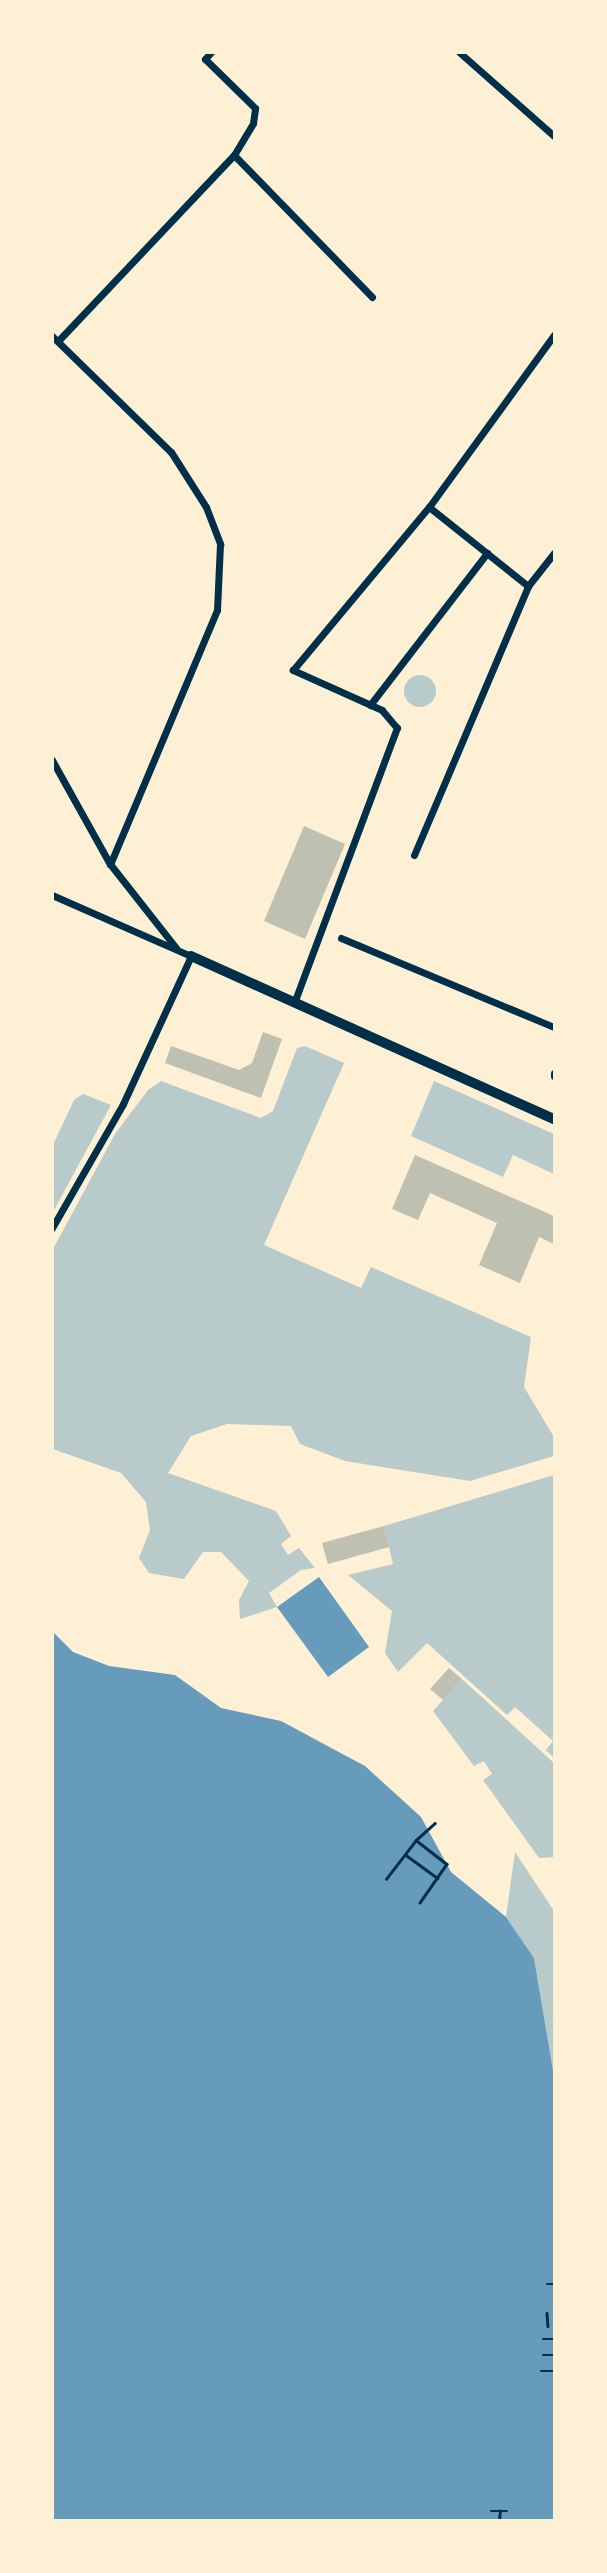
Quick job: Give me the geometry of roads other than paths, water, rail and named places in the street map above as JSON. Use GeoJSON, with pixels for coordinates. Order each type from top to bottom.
{"type":"FeatureCollection","features":[{"type":"Feature","properties":{"kind":"street"},"geometry":{"type":"LineString","coordinates":[[110,864],[217,610],[220,544],[206,507],[171,452],[55,338],[234,155],[255,108],[205,59],[211,52]]}},
{"type":"Feature","properties":{"kind":"street"},"geometry":{"type":"LineString","coordinates":[[459,52],[555,136]]}},
{"type":"Feature","properties":{"kind":"street"},"geometry":{"type":"LineString","coordinates":[[234,155],[372,297]]}},
{"type":"Feature","properties":{"kind":"street"},"geometry":{"type":"LineString","coordinates":[[294,1003],[397,741],[390,716],[293,670],[429,507],[555,335]]}},
{"type":"Feature","properties":{"kind":"street"},"geometry":{"type":"LineString","coordinates":[[429,507],[528,586]]}},
{"type":"Feature","properties":{"kind":"street"},"geometry":{"type":"LineString","coordinates":[[370,705],[487,553]]}},
{"type":"Feature","properties":{"kind":"street"},"geometry":{"type":"LineString","coordinates":[[414,855],[528,586],[555,553]]}},
{"type":"Feature","properties":{"kind":"street"},"geometry":{"type":"LineString","coordinates":[[52,760],[110,864],[179,951]]}},
{"type":"Feature","properties":{"kind":"street"},"geometry":{"type":"LineString","coordinates":[[52,895],[555,1119]]}},
{"type":"Feature","properties":{"kind":"street"},"geometry":{"type":"LineString","coordinates":[[341,938],[555,1027]]}},
{"type":"Feature","properties":{"kind":"street"},"geometry":{"type":"LineString","coordinates":[[52,1228],[123,1104],[191,956]]}},
{"type":"Feature","properties":{"kind":"water"},"geometry":{"type":"Polygon","coordinates":[[[319,1577],[369,1647],[328,1677],[277,1607],[319,1577]]]}},
{"type":"Feature","properties":{"kind":"water"},"geometry":{"type":"Polygon","coordinates":[[[52,1631],[73,1652],[109,1666],[175,1675],[221,1708],[281,1721],[365,1766],[421,1817],[451,1872],[506,1917],[534,1958],[554,2076],[554,2520],[53,2520],[52,1631]]]}}]}
